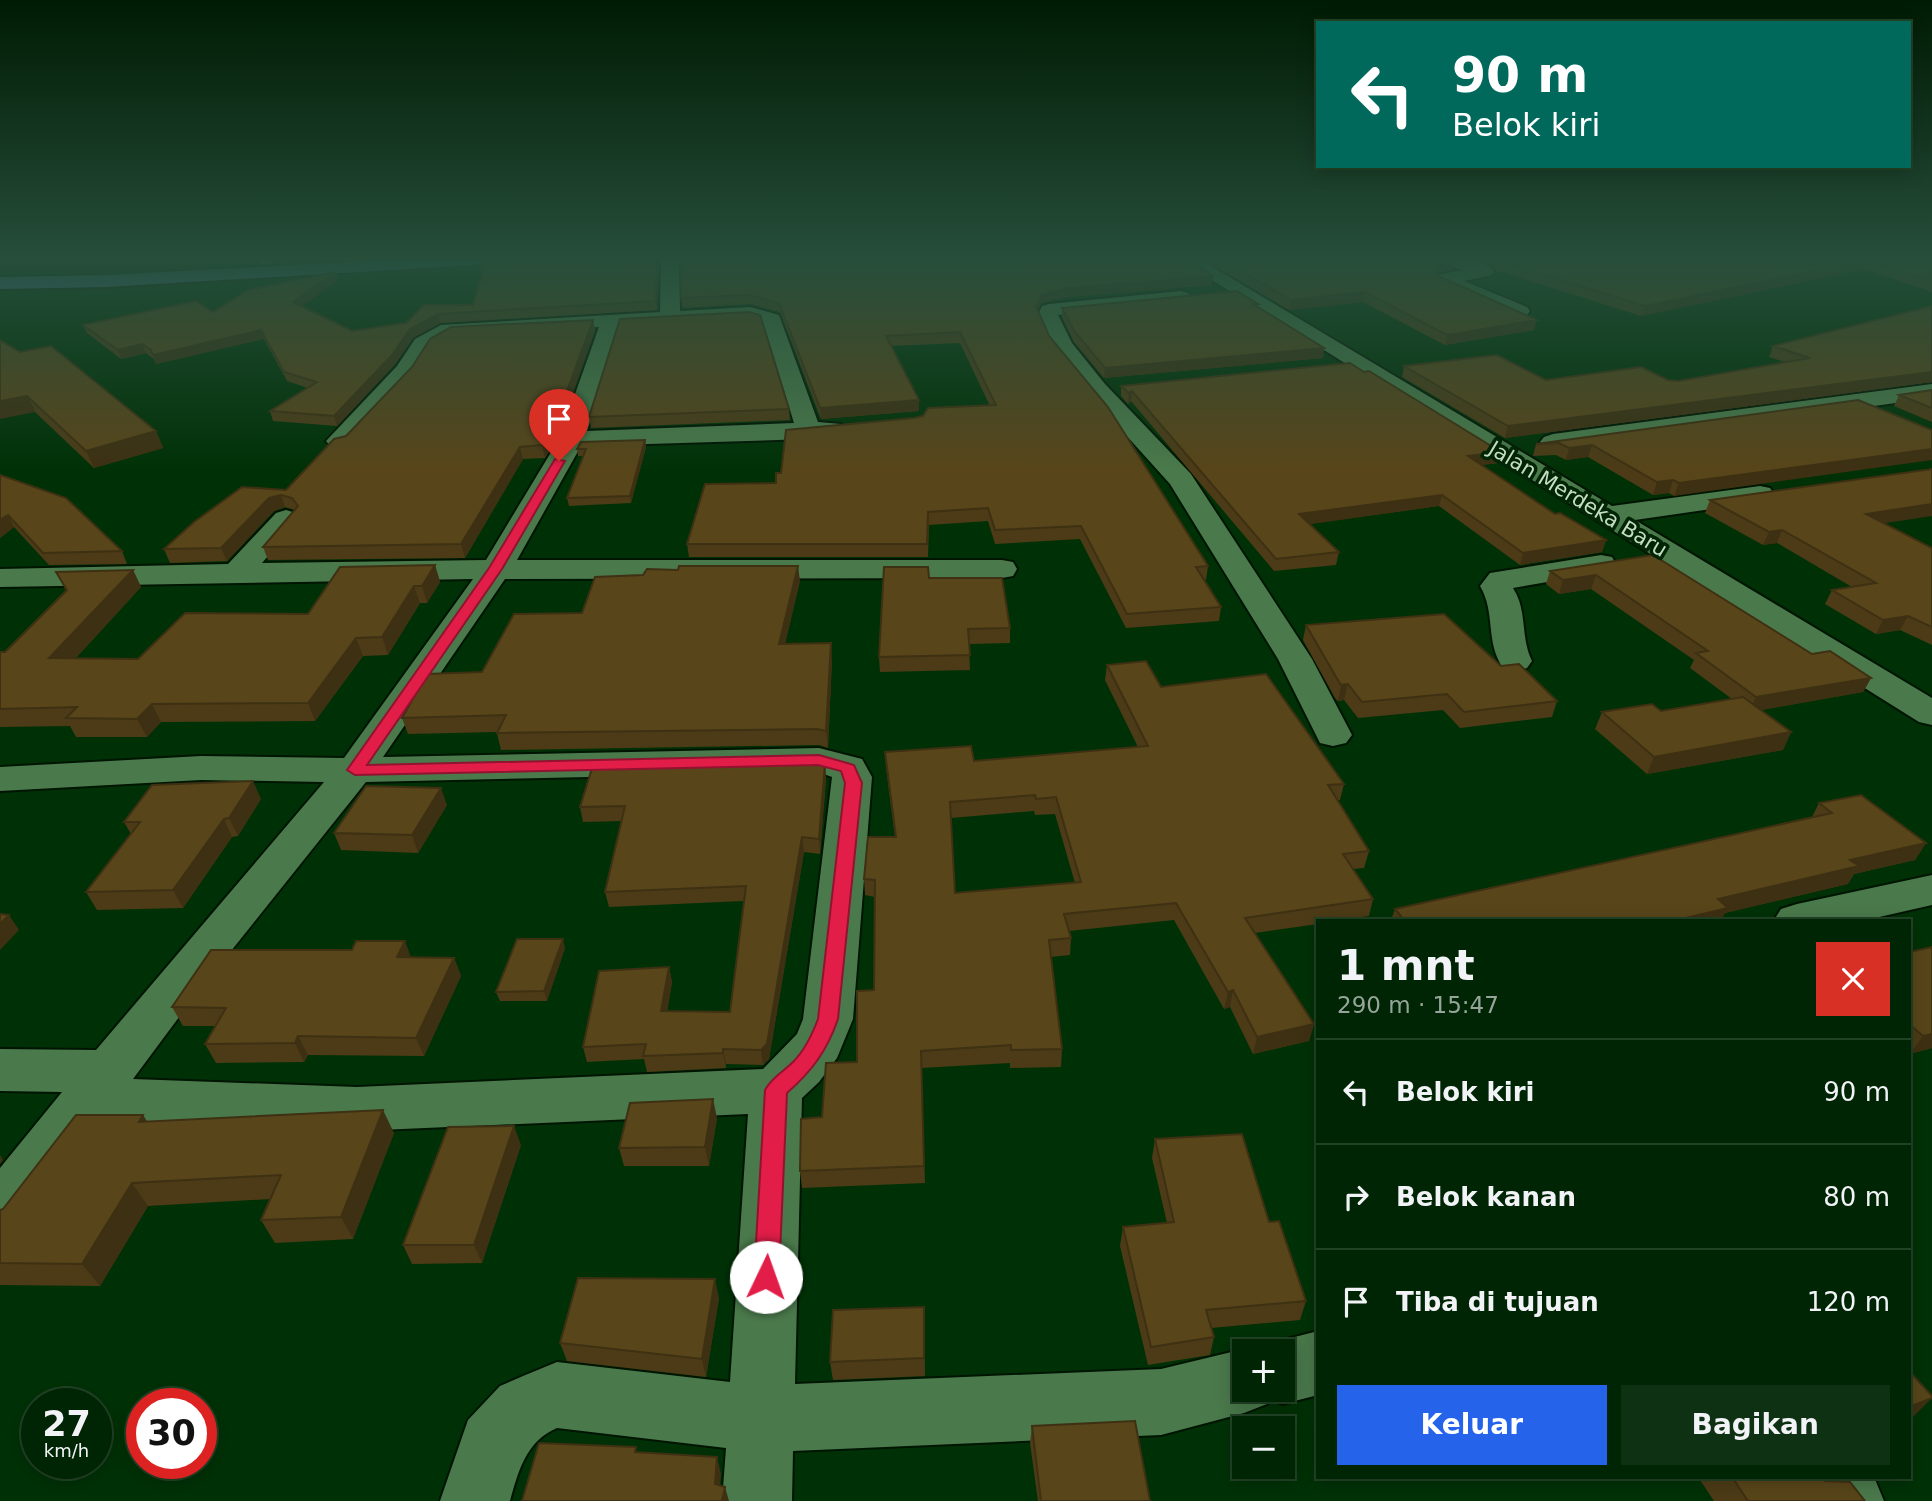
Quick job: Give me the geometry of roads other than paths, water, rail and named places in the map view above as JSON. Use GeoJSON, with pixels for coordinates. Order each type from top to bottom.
{"type":"FeatureCollection","features":[{"type":"Feature","properties":{"kind":"street"},"geometry":{"type":"LineString","coordinates":[[339,441],[405,371],[424,344],[438,333],[450,330]]}},
{"type":"Feature","properties":{"kind":"street"},"geometry":{"type":"LineString","coordinates":[[0,1212],[174,988],[355,770],[496,569],[572,439],[609,330]]}},
{"type":"Feature","properties":{"kind":"street"},"geometry":{"type":"LineString","coordinates":[[776,330],[809,431]]}},
{"type":"Feature","properties":{"kind":"street"},"geometry":{"type":"LineString","coordinates":[[1055,330],[1062,345],[1097,389],[1181,480],[1295,659],[1333,735]]}},
{"type":"Feature","properties":{"kind":"street","name":"Jalan Merdeka Baru"},"geometry":{"type":"LineString","coordinates":[[1304,330],[1496,450],[1932,714]]}},
{"type":"Feature","properties":{"kind":"street"},"geometry":{"type":"LineString","coordinates":[[1325,366],[1359,363]]}},
{"type":"Feature","properties":{"kind":"street"},"geometry":{"type":"LineString","coordinates":[[1097,389],[1125,386]]}},
{"type":"Feature","properties":{"kind":"street"},"geometry":{"type":"LineString","coordinates":[[1496,450],[1932,391]]}},
{"type":"Feature","properties":{"kind":"street"},"geometry":{"type":"LineString","coordinates":[[1853,400],[1895,418]]}},
{"type":"Feature","properties":{"kind":"street"},"geometry":{"type":"LineString","coordinates":[[572,439],[809,431],[861,426]]}},
{"type":"Feature","properties":{"kind":"street"},"geometry":{"type":"LineString","coordinates":[[1606,516],[1783,491]]}},
{"type":"Feature","properties":{"kind":"street"},"geometry":{"type":"LineString","coordinates":[[237,572],[286,519]]}},
{"type":"Feature","properties":{"kind":"street"},"geometry":{"type":"LineString","coordinates":[[1515,661],[1507,649],[1510,619],[1503,595],[1496,586],[1500,580],[1669,554]]}},
{"type":"Feature","properties":{"kind":"street"},"geometry":{"type":"LineString","coordinates":[[0,578],[496,569],[1002,569]]}},
{"type":"Feature","properties":{"kind":"street"},"geometry":{"type":"LineString","coordinates":[[0,779],[201,768],[355,770],[819,760],[848,768],[853,783],[828,1019],[819,1044],[801,1068],[776,1090],[715,1095],[357,1109],[100,1085],[0,1070]]}},
{"type":"Feature","properties":{"kind":"street"},"geometry":{"type":"LineString","coordinates":[[1802,919],[1932,890]]}},
{"type":"Feature","properties":{"kind":"street"},"geometry":{"type":"LineString","coordinates":[[757,1501],[776,1090]]}},
{"type":"Feature","properties":{"kind":"street"},"geometry":{"type":"LineString","coordinates":[[1295,1369],[1316,1364]]}},
{"type":"Feature","properties":{"kind":"street"},"geometry":{"type":"LineString","coordinates":[[475,1501],[492,1444],[523,1409],[557,1395],[760,1419],[1161,1402],[1232,1384]]}},
{"type":"Feature","properties":{"kind":"street"},"geometry":{"type":"LineString","coordinates":[[1832,1479],[1849,1501]]}}]}
